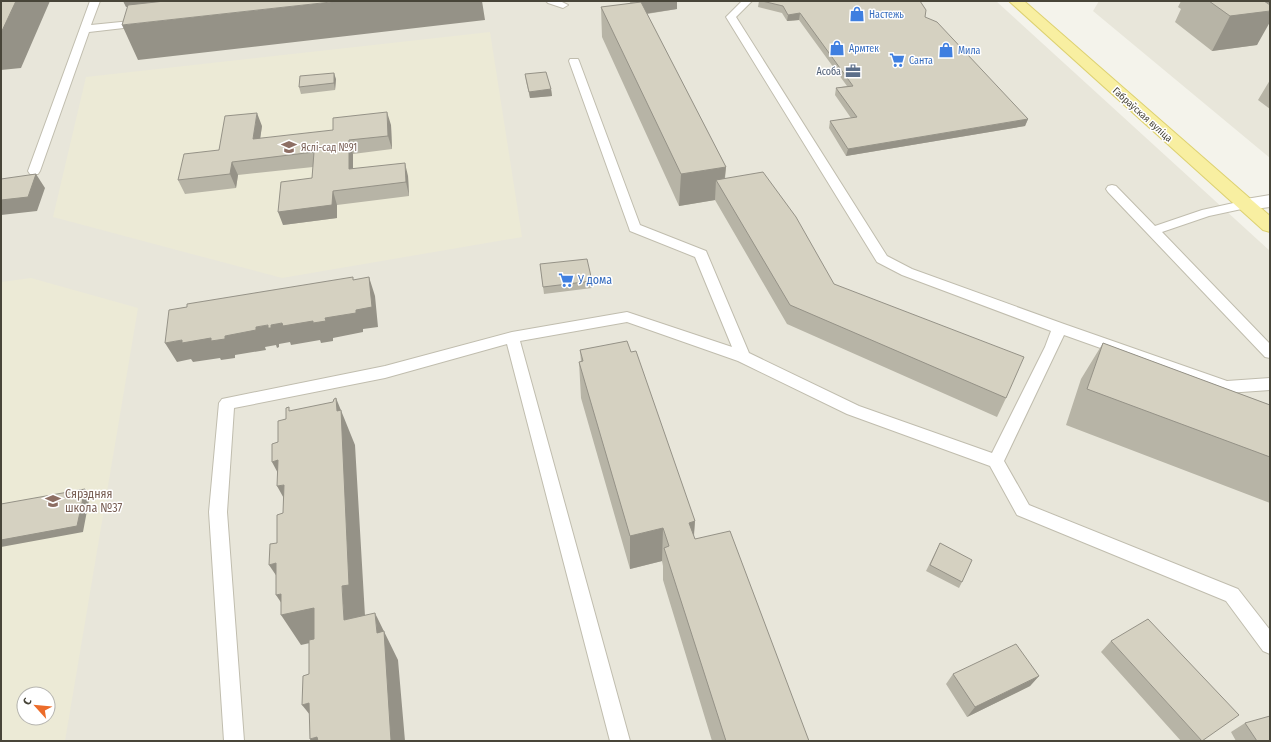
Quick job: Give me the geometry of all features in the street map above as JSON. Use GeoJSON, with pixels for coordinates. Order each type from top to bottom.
{"type":"FeatureCollection","features":[{"type":"Feature","properties":{"kind":"main road","name":"Габраўская вуліца"},"geometry":{"type":"LineString","coordinates":[[1016,1],[1247,204],[1270,226]]}},
{"type":"Feature","properties":{"kind":"street"},"geometry":{"type":"LineString","coordinates":[[1247,204],[1270,201]]}},
{"type":"Feature","properties":{"kind":"lane"},"geometry":{"type":"LineString","coordinates":[[34,171],[95,1]]}},
{"type":"Feature","properties":{"kind":"lane"},"geometry":{"type":"LineString","coordinates":[[551,1],[563,5]]}},
{"type":"Feature","properties":{"kind":"lane"},"geometry":{"type":"LineString","coordinates":[[747,1],[731,17],[882,259],[907,272],[1226,387],[1270,384]]}},
{"type":"Feature","properties":{"kind":"lane"},"geometry":{"type":"LineString","coordinates":[[85,29],[147,22]]}},
{"type":"Feature","properties":{"kind":"lane"},"geometry":{"type":"LineString","coordinates":[[574,61],[635,228],[701,254],[743,357]]}},
{"type":"Feature","properties":{"kind":"lane"},"geometry":{"type":"LineString","coordinates":[[1112,189],[1270,353]]}},
{"type":"Feature","properties":{"kind":"lane"},"geometry":{"type":"LineString","coordinates":[[1153,231],[1206,213],[1247,204]]}},
{"type":"Feature","properties":{"kind":"lane"},"geometry":{"type":"LineString","coordinates":[[234,741],[218,512],[227,403],[385,372],[512,337],[627,317],[743,357],[853,410],[996,461],[1023,510],[1232,595],[1270,645]]}},
{"type":"Feature","properties":{"kind":"lane"},"geometry":{"type":"LineString","coordinates":[[996,461],[1052,347],[1059,328]]}},
{"type":"Feature","properties":{"kind":"lane"},"geometry":{"type":"LineString","coordinates":[[512,337],[620,741]]}},
{"type":"Feature","properties":{"kind":"shaded area"},"geometry":{"type":"Polygon","coordinates":[[[1,1],[996,1],[1270,251],[1270,741],[1,741],[1,1]]]}},
{"type":"Feature","properties":{"kind":"shaded area"},"geometry":{"type":"Polygon","coordinates":[[[1099,1],[1270,1],[1270,158],[1093,11],[1099,1]]]}},
{"type":"Feature","properties":{"kind":"shaded area","name":"Яслі-сад №91"},"geometry":{"type":"Polygon","coordinates":[[[490,32],[522,237],[282,278],[53,217],[86,77],[490,32]]]}},
{"type":"Feature","properties":{"kind":"shaded area","name":"Сярэдняя школа №37"},"geometry":{"type":"Polygon","coordinates":[[[31,278],[138,308],[65,741],[1,741],[1,282],[31,278]]]}},
{"type":"Feature","properties":{"kind":"building"},"geometry":{"type":"Polygon","coordinates":[[[1,1],[16,1],[1,33],[1,1]]]}},
{"type":"Feature","properties":{"kind":"building"},"geometry":{"type":"Polygon","coordinates":[[[165,1],[340,1],[122,25],[128,5],[165,1]]]}},
{"type":"Feature","properties":{"kind":"building","name":"Санта"},"geometry":{"type":"Polygon","coordinates":[[[762,1],[920,1],[926,10],[925,17],[937,22],[1028,119],[848,149],[830,121],[857,117],[836,88],[853,86],[800,13],[788,15],[783,6],[762,1]]]}},
{"type":"Feature","properties":{"kind":"building"},"geometry":{"type":"Polygon","coordinates":[[[1209,1],[1264,1],[1270,5],[1270,11],[1230,16],[1209,1]]]}},
{"type":"Feature","properties":{"kind":"building"},"geometry":{"type":"Polygon","coordinates":[[[641,2],[726,167],[681,174],[601,7],[641,2]]]}},
{"type":"Feature","properties":{"kind":"building"},"geometry":{"type":"Polygon","coordinates":[[[546,72],[551,89],[529,92],[525,74],[546,72]]]}},
{"type":"Feature","properties":{"kind":"building"},"geometry":{"type":"Polygon","coordinates":[[[334,73],[334,83],[299,87],[300,76],[334,73]]]}},
{"type":"Feature","properties":{"kind":"building"},"geometry":{"type":"Polygon","coordinates":[[[387,112],[388,136],[349,140],[349,169],[405,163],[406,182],[333,191],[332,205],[278,212],[281,182],[312,178],[314,152],[232,162],[230,174],[178,180],[184,154],[219,150],[225,116],[257,113],[253,139],[333,130],[333,118],[387,112]]]}},
{"type":"Feature","properties":{"kind":"building"},"geometry":{"type":"Polygon","coordinates":[[[763,172],[796,217],[834,284],[1024,357],[1006,398],[790,305],[716,180],[763,172]]]}},
{"type":"Feature","properties":{"kind":"building"},"geometry":{"type":"Polygon","coordinates":[[[36,174],[28,197],[1,200],[1,179],[36,174]]]}},
{"type":"Feature","properties":{"kind":"building","name":"У дома"},"geometry":{"type":"Polygon","coordinates":[[[587,259],[592,281],[543,287],[540,264],[587,259]]]}},
{"type":"Feature","properties":{"kind":"building"},"geometry":{"type":"Polygon","coordinates":[[[353,277],[353,280],[369,277],[372,307],[356,310],[356,313],[325,318],[326,321],[313,323],[313,321],[283,326],[282,323],[271,325],[271,328],[268,328],[268,325],[256,327],[256,330],[225,336],[225,339],[211,341],[211,338],[182,343],[182,340],[165,343],[169,310],[187,307],[187,304],[353,277]]]}},
{"type":"Feature","properties":{"kind":"building"},"geometry":{"type":"Polygon","coordinates":[[[627,341],[631,352],[636,351],[695,521],[689,523],[695,539],[730,531],[809,741],[726,741],[664,548],[669,546],[663,528],[630,536],[579,362],[583,361],[580,350],[627,341]]]}},
{"type":"Feature","properties":{"kind":"building"},"geometry":{"type":"Polygon","coordinates":[[[1103,343],[1270,405],[1270,457],[1087,389],[1103,343]]]}},
{"type":"Feature","properties":{"kind":"building"},"geometry":{"type":"Polygon","coordinates":[[[336,398],[337,411],[341,410],[349,585],[342,586],[344,620],[375,613],[377,633],[384,631],[391,741],[318,741],[317,737],[310,739],[309,703],[302,705],[303,676],[309,674],[309,640],[314,639],[314,608],[281,615],[281,594],[276,595],[276,563],[269,565],[270,544],[277,543],[277,515],[283,513],[284,485],[277,486],[278,460],[272,462],[272,444],[278,442],[278,421],[286,419],[286,408],[289,407],[289,411],[333,402],[336,398]]]}},
{"type":"Feature","properties":{"kind":"building"},"geometry":{"type":"Polygon","coordinates":[[[85,489],[77,526],[1,540],[1,504],[85,489]]]}},
{"type":"Feature","properties":{"kind":"building"},"geometry":{"type":"Polygon","coordinates":[[[940,543],[972,560],[962,582],[930,565],[940,543]]]}},
{"type":"Feature","properties":{"kind":"building"},"geometry":{"type":"Polygon","coordinates":[[[1148,619],[1239,715],[1202,741],[1111,641],[1148,619]]]}},
{"type":"Feature","properties":{"kind":"building"},"geometry":{"type":"Polygon","coordinates":[[[1016,644],[1039,676],[975,707],[953,674],[1016,644]]]}},
{"type":"Feature","properties":{"kind":"building"},"geometry":{"type":"Polygon","coordinates":[[[1270,716],[1270,741],[1257,741],[1245,723],[1270,716]]]}},
{"type":"Feature","properties":{"kind":"place","name":"Настежь"},"geometry":{"type":"Point","coordinates":[857,14]}},
{"type":"Feature","properties":{"kind":"place","name":"Армтек"},"geometry":{"type":"Point","coordinates":[837,48]}},
{"type":"Feature","properties":{"kind":"place","name":"Мила"},"geometry":{"type":"Point","coordinates":[946,50]}},
{"type":"Feature","properties":{"kind":"place","name":"Санта"},"geometry":{"type":"Point","coordinates":[897,60]}},
{"type":"Feature","properties":{"kind":"place","name":"Асоба"},"geometry":{"type":"Point","coordinates":[853,71]}},
{"type":"Feature","properties":{"kind":"place","name":"Яслі-сад №91"},"geometry":{"type":"Point","coordinates":[289,147]}},
{"type":"Feature","properties":{"kind":"place","name":"У дома"},"geometry":{"type":"Point","coordinates":[566,280]}},
{"type":"Feature","properties":{"kind":"place","name":"Сярэдняя школа №37"},"geometry":{"type":"Point","coordinates":[53,501]}}]}
